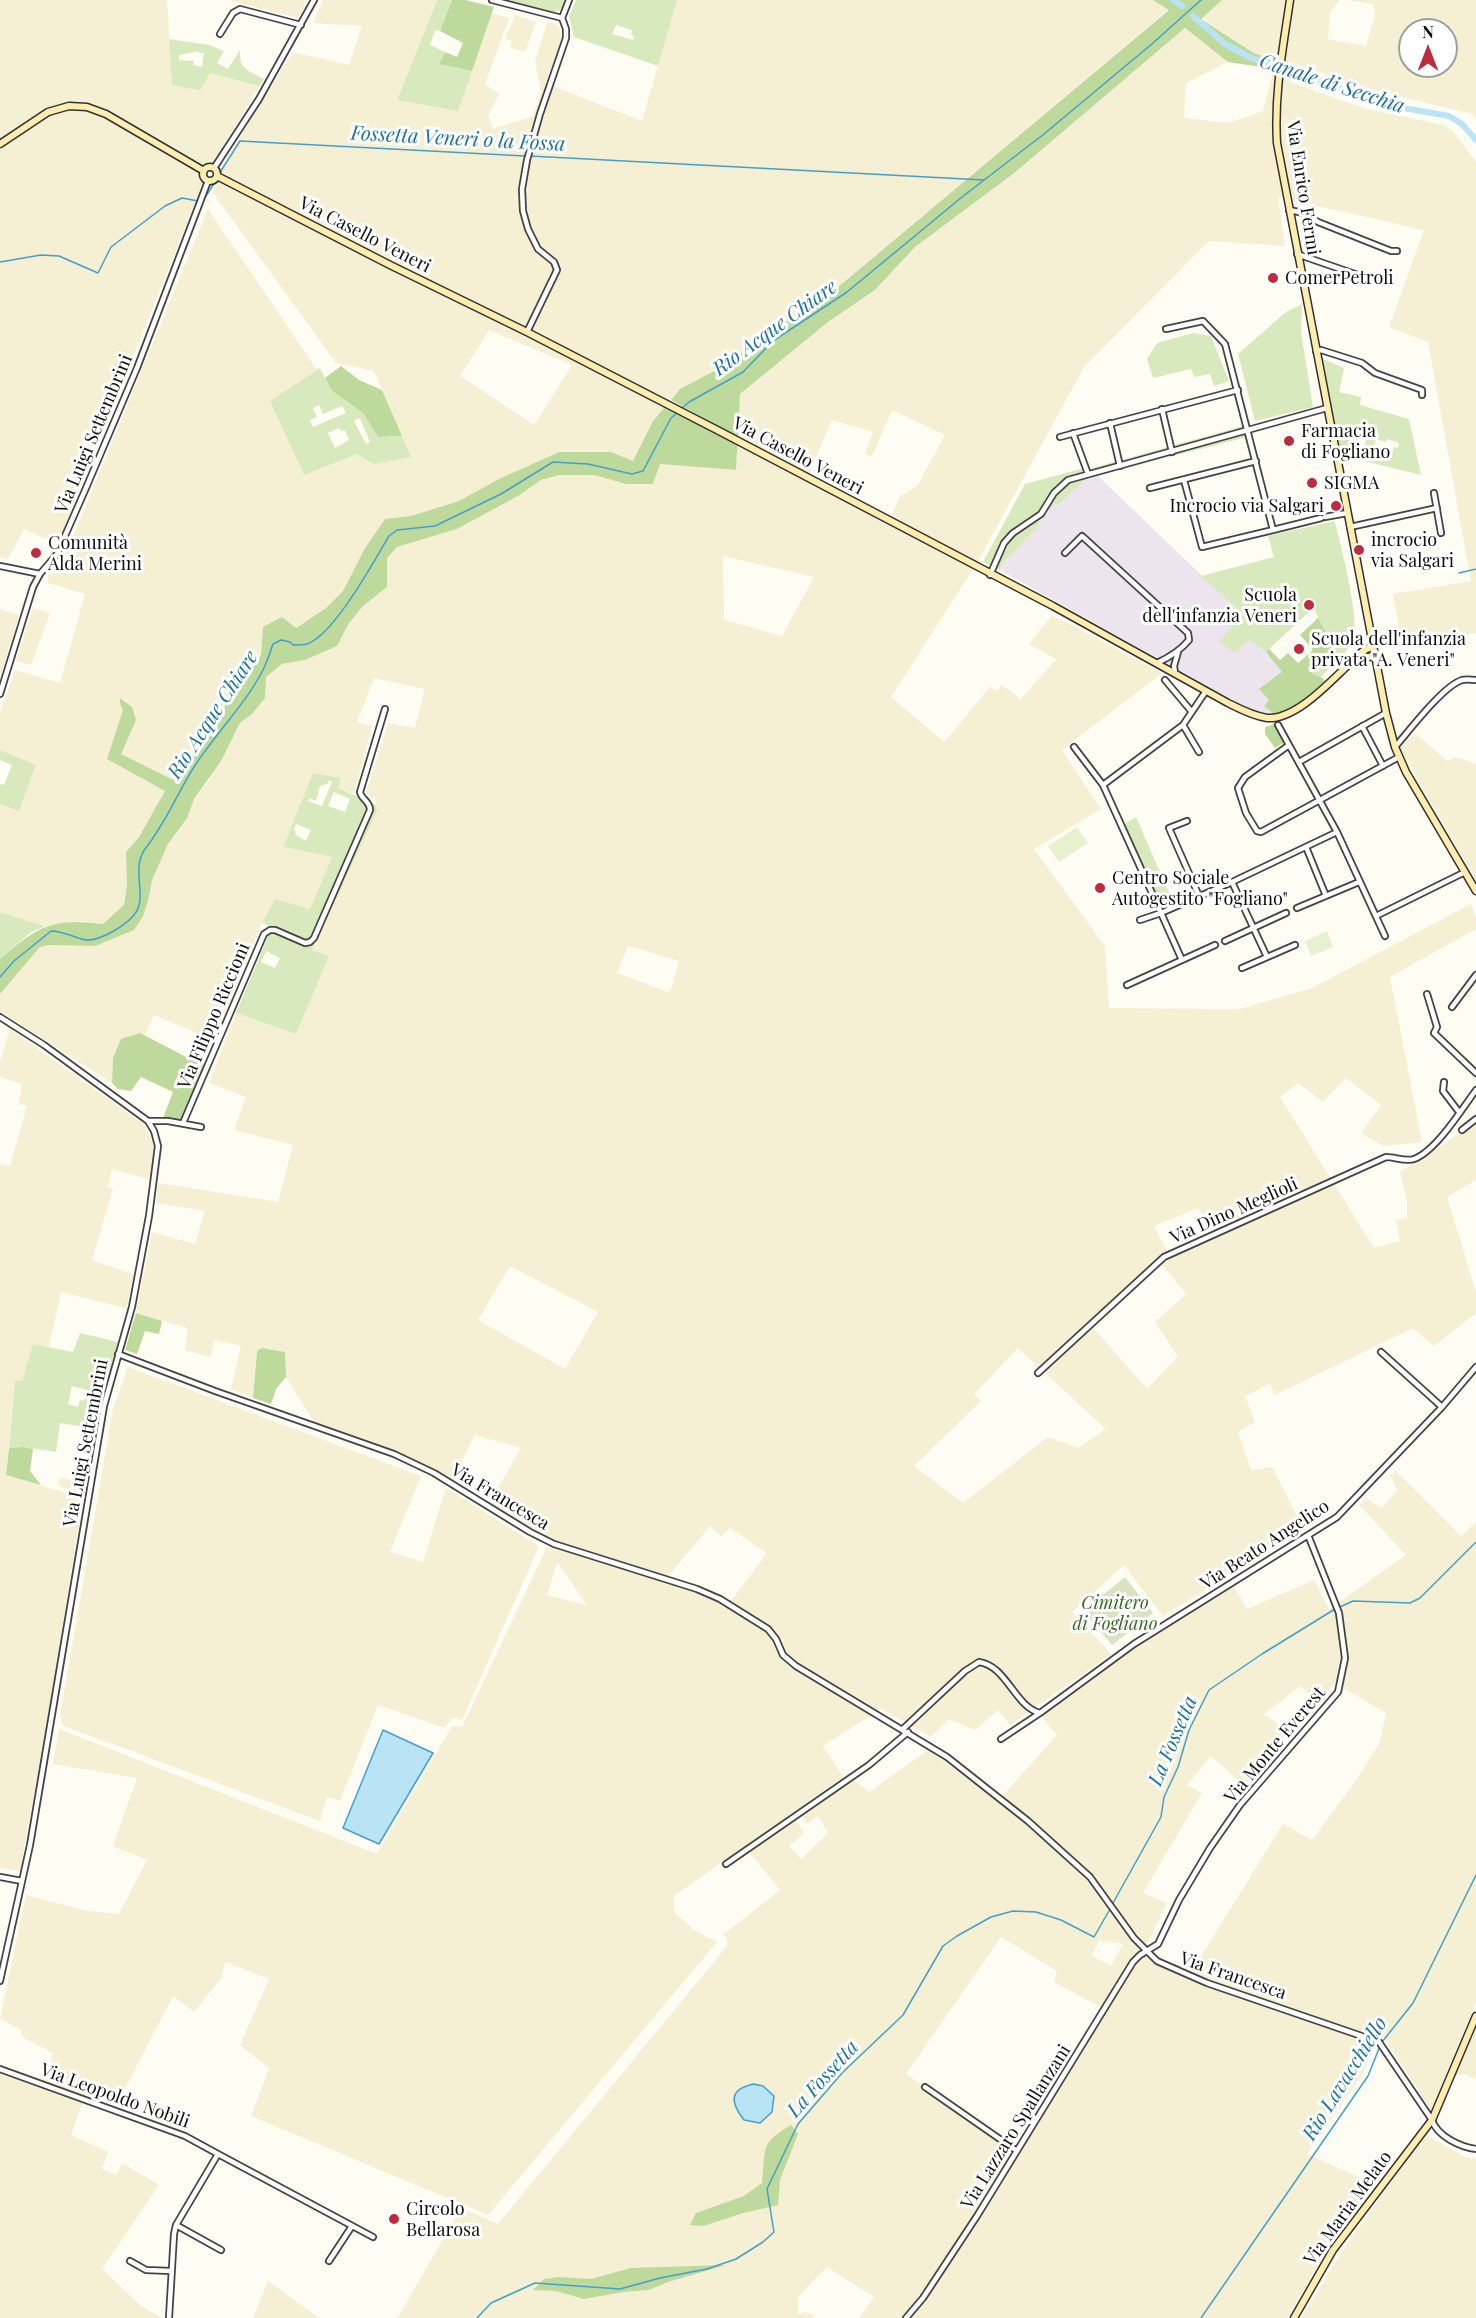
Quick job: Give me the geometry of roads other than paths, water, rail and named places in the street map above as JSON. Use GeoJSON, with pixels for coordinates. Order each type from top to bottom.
{"type":"FeatureCollection","features":[{"type":"Feature","properties":{"kind":"street"},"geometry":{"type":"LineString","coordinates":[[213,168],[236,137],[314,0]]}},
{"type":"Feature","properties":{"kind":"street"},"geometry":{"type":"LineString","coordinates":[[492,0],[562,18]]}},
{"type":"Feature","properties":{"kind":"street"},"geometry":{"type":"LineString","coordinates":[[527,332],[557,270],[554,262],[538,249],[528,229],[523,211],[522,189],[527,160],[540,114],[566,38],[562,18],[569,0]]}},
{"type":"Feature","properties":{"kind":"street","name":"Via Enrico Fermi"},"geometry":{"type":"LineString","coordinates":[[1290,0],[1278,74],[1275,118],[1277,143],[1374,656],[1386,713],[1399,758],[1476,891]]}},
{"type":"Feature","properties":{"kind":"street"},"geometry":{"type":"LineString","coordinates":[[220,34],[233,13],[240,9],[301,25]]}},
{"type":"Feature","properties":{"kind":"street"},"geometry":{"type":"LineString","coordinates":[[0,144],[48,112],[69,106],[87,107],[106,114],[204,171]]}},
{"type":"Feature","properties":{"kind":"street"},"geometry":{"type":"LineString","coordinates":[[207,168],[213,168],[218,177],[208,181],[204,177],[204,171],[207,168]]}},
{"type":"Feature","properties":{"kind":"street","name":"Via Casello Veneri"},"geometry":{"type":"LineString","coordinates":[[218,177],[527,332],[1254,715],[1269,718],[1293,712],[1354,660],[1360,652],[1373,647]]}},
{"type":"Feature","properties":{"kind":"street","name":"Via Luigi Settembrini"},"geometry":{"type":"LineString","coordinates":[[0,694],[31,593],[40,574],[57,554],[87,488],[137,368],[208,181]]}},
{"type":"Feature","properties":{"kind":"street"},"geometry":{"type":"LineString","coordinates":[[1289,210],[1304,213],[1318,222],[1391,251],[1398,251]]}},
{"type":"Feature","properties":{"kind":"street"},"geometry":{"type":"LineString","coordinates":[[1297,254],[1378,282]]}},
{"type":"Feature","properties":{"kind":"street"},"geometry":{"type":"LineString","coordinates":[[1166,330],[1198,321],[1207,323],[1225,344],[1273,530]]}},
{"type":"Feature","properties":{"kind":"street"},"geometry":{"type":"LineString","coordinates":[[1316,351],[1321,350],[1362,363],[1374,373],[1422,390],[1422,395]]}},
{"type":"Feature","properties":{"kind":"street"},"geometry":{"type":"LineString","coordinates":[[1060,437],[1238,390]]}},
{"type":"Feature","properties":{"kind":"street"},"geometry":{"type":"LineString","coordinates":[[990,575],[1000,548],[1012,533],[1041,514],[1060,486],[1068,480],[1327,408]]}},
{"type":"Feature","properties":{"kind":"street"},"geometry":{"type":"LineString","coordinates":[[1161,409],[1172,452]]}},
{"type":"Feature","properties":{"kind":"street"},"geometry":{"type":"LineString","coordinates":[[1110,423],[1120,466]]}},
{"type":"Feature","properties":{"kind":"street"},"geometry":{"type":"LineString","coordinates":[[1073,433],[1088,474]]}},
{"type":"Feature","properties":{"kind":"street"},"geometry":{"type":"LineString","coordinates":[[1150,489],[1256,461]]}},
{"type":"Feature","properties":{"kind":"street"},"geometry":{"type":"LineString","coordinates":[[1184,480],[1202,547],[1347,513]]}},
{"type":"Feature","properties":{"kind":"street"},"geometry":{"type":"LineString","coordinates":[[1434,493],[1441,533]]}},
{"type":"Feature","properties":{"kind":"street"},"geometry":{"type":"LineString","coordinates":[[1350,527],[1437,508]]}},
{"type":"Feature","properties":{"kind":"street"},"geometry":{"type":"LineString","coordinates":[[1065,553],[1082,536],[1188,633],[1189,640],[1179,650],[1158,663]]}},
{"type":"Feature","properties":{"kind":"street"},"geometry":{"type":"LineString","coordinates":[[0,566],[40,574]]}},
{"type":"Feature","properties":{"kind":"street"},"geometry":{"type":"LineString","coordinates":[[1174,673],[1179,650]]}},
{"type":"Feature","properties":{"kind":"street","name":"Via Casello Veneri"},"geometry":{"type":"LineString","coordinates":[[1354,660],[1374,656]]}},
{"type":"Feature","properties":{"kind":"street"},"geometry":{"type":"LineString","coordinates":[[1165,680],[1192,712]]}},
{"type":"Feature","properties":{"kind":"street"},"geometry":{"type":"LineString","coordinates":[[1395,747],[1449,688],[1461,680],[1476,680]]}},
{"type":"Feature","properties":{"kind":"street"},"geometry":{"type":"LineString","coordinates":[[1103,785],[1183,725],[1206,691]]}},
{"type":"Feature","properties":{"kind":"street","name":"Via Filippo Riccioni"},"geometry":{"type":"LineString","coordinates":[[183,1123],[264,934],[275,930],[305,943],[314,938],[370,810],[370,805],[360,792],[385,709]]}},
{"type":"Feature","properties":{"kind":"street"},"geometry":{"type":"LineString","coordinates":[[1299,762],[1386,713]]}},
{"type":"Feature","properties":{"kind":"street"},"geometry":{"type":"LineString","coordinates":[[1183,725],[1199,752]]}},
{"type":"Feature","properties":{"kind":"street"},"geometry":{"type":"LineString","coordinates":[[1278,725],[1337,832],[1385,936]]}},
{"type":"Feature","properties":{"kind":"street"},"geometry":{"type":"LineString","coordinates":[[1362,726],[1383,766]]}},
{"type":"Feature","properties":{"kind":"street"},"geometry":{"type":"LineString","coordinates":[[1289,744],[1245,777],[1238,788],[1243,806],[1257,831],[1261,832],[1399,758]]}},
{"type":"Feature","properties":{"kind":"street"},"geometry":{"type":"LineString","coordinates":[[1074,747],[1103,785],[1182,960]]}},
{"type":"Feature","properties":{"kind":"street"},"geometry":{"type":"LineString","coordinates":[[1187,821],[1170,828],[1199,896]]}},
{"type":"Feature","properties":{"kind":"street"},"geometry":{"type":"LineString","coordinates":[[1140,920],[1232,882],[1337,832]]}},
{"type":"Feature","properties":{"kind":"street"},"geometry":{"type":"LineString","coordinates":[[1306,847],[1326,896]]}},
{"type":"Feature","properties":{"kind":"street"},"geometry":{"type":"LineString","coordinates":[[1376,916],[1465,872]]}},
{"type":"Feature","properties":{"kind":"street"},"geometry":{"type":"LineString","coordinates":[[1232,882],[1268,957]]}},
{"type":"Feature","properties":{"kind":"street"},"geometry":{"type":"LineString","coordinates":[[1297,909],[1359,882]]}},
{"type":"Feature","properties":{"kind":"street"},"geometry":{"type":"LineString","coordinates":[[1225,940],[1286,913]]}},
{"type":"Feature","properties":{"kind":"street"},"geometry":{"type":"LineString","coordinates":[[1127,985],[1215,945]]}},
{"type":"Feature","properties":{"kind":"street"},"geometry":{"type":"LineString","coordinates":[[1242,968],[1295,945]]}},
{"type":"Feature","properties":{"kind":"street"},"geometry":{"type":"LineString","coordinates":[[1452,1006],[1476,975]]}},
{"type":"Feature","properties":{"kind":"street"},"geometry":{"type":"LineString","coordinates":[[1427,994],[1437,1027],[1434,1033],[1476,1073]]}},
{"type":"Feature","properties":{"kind":"street"},"geometry":{"type":"LineString","coordinates":[[0,1017],[44,1045],[148,1121],[183,1123],[201,1127]]}},
{"type":"Feature","properties":{"kind":"street"},"geometry":{"type":"LineString","coordinates":[[1444,1082],[1443,1091],[1459,1113]]}},
{"type":"Feature","properties":{"kind":"street","name":"Via Dino Meglioli"},"geometry":{"type":"LineString","coordinates":[[1038,1373],[1164,1257],[1386,1157],[1406,1160],[1416,1158],[1433,1145],[1476,1090]]}},
{"type":"Feature","properties":{"kind":"street"},"geometry":{"type":"LineString","coordinates":[[1462,1130],[1476,1119]]}},
{"type":"Feature","properties":{"kind":"street","name":"Via Luigi Settembrini"},"geometry":{"type":"LineString","coordinates":[[0,1981],[22,1881],[104,1406],[137,1280],[158,1152],[157,1140],[148,1121]]}},
{"type":"Feature","properties":{"kind":"street"},"geometry":{"type":"LineString","coordinates":[[1381,1352],[1442,1407]]}},
{"type":"Feature","properties":{"kind":"street","name":"Via Francesca"},"geometry":{"type":"LineString","coordinates":[[118,1354],[411,1461],[554,1544],[697,1589],[720,1599],[768,1629],[783,1654],[796,1666],[905,1731],[963,1769],[1060,1848],[1090,1877],[1147,1952],[1157,1961],[1179,1972],[1381,2043],[1436,2129],[1460,2145],[1476,2149]]}},
{"type":"Feature","properties":{"kind":"street","name":"Via Beato Angelico"},"geometry":{"type":"LineString","coordinates":[[1001,1739],[1134,1644],[1340,1514],[1442,1407],[1476,1367]]}},
{"type":"Feature","properties":{"kind":"street","name":"Via Monte Everest"},"geometry":{"type":"LineString","coordinates":[[1147,1952],[1158,1944],[1189,1883],[1240,1805],[1338,1692],[1345,1658],[1339,1613],[1308,1535]]}},
{"type":"Feature","properties":{"kind":"street"},"geometry":{"type":"LineString","coordinates":[[726,1864],[882,1755],[965,1671],[979,1662],[993,1668],[1028,1707],[1040,1713]]}},
{"type":"Feature","properties":{"kind":"street"},"geometry":{"type":"LineString","coordinates":[[0,1877],[22,1881]]}},
{"type":"Feature","properties":{"kind":"street","name":"Via Lazzaro Spallanzani"},"geometry":{"type":"LineString","coordinates":[[906,2318],[933,2283],[1133,1962],[1147,1952]]}},
{"type":"Feature","properties":{"kind":"street","name":"Via Maria Melato"},"geometry":{"type":"LineString","coordinates":[[1294,2318],[1341,2239],[1432,2120],[1476,2016]]}},
{"type":"Feature","properties":{"kind":"street","name":"Via Leopoldo Nobili"},"geometry":{"type":"LineString","coordinates":[[0,2068],[185,2136],[373,2237]]}},
{"type":"Feature","properties":{"kind":"street"},"geometry":{"type":"LineString","coordinates":[[925,2086],[1017,2151]]}},
{"type":"Feature","properties":{"kind":"street"},"geometry":{"type":"LineString","coordinates":[[169,2318],[176,2225],[218,2154]]}},
{"type":"Feature","properties":{"kind":"street"},"geometry":{"type":"LineString","coordinates":[[176,2225],[221,2250]]}},
{"type":"Feature","properties":{"kind":"street"},"geometry":{"type":"LineString","coordinates":[[329,2261],[352,2226]]}},
{"type":"Feature","properties":{"kind":"street"},"geometry":{"type":"LineString","coordinates":[[130,2260],[146,2270],[171,2271]]}},
{"type":"Feature","properties":{"kind":"water"},"geometry":{"type":"Polygon","coordinates":[[[383,1730],[433,1753],[379,1844],[343,1828],[383,1730]]]}},
{"type":"Feature","properties":{"kind":"water"},"geometry":{"type":"Polygon","coordinates":[[[754,2084],[763,2086],[774,2096],[772,2112],[760,2123],[744,2120],[734,2102],[734,2097],[740,2089],[754,2084]]]}},
{"type":"Feature","properties":{"kind":"waterway","name":"Canale di Secchia"},"geometry":{"type":"LineString","coordinates":[[1173,0],[1182,6]]}},
{"type":"Feature","properties":{"kind":"waterway","name":"Rio Acque Chiare"},"geometry":{"type":"LineString","coordinates":[[681,409],[689,402],[743,372],[773,341],[847,292],[962,197],[1044,134],[1201,0]]}},
{"type":"Feature","properties":{"kind":"waterway","name":"Canale di Secchia"},"geometry":{"type":"LineString","coordinates":[[1193,16],[1225,44],[1251,58],[1392,106],[1449,116],[1462,124],[1476,140]]}},
{"type":"Feature","properties":{"kind":"waterway","name":"Fossetta Veneri o la Fossa"},"geometry":{"type":"LineString","coordinates":[[219,174],[240,141],[525,156]]}},
{"type":"Feature","properties":{"kind":"waterway","name":"Fossetta Veneri o la Fossa"},"geometry":{"type":"LineString","coordinates":[[530,156],[984,180]]}},
{"type":"Feature","properties":{"kind":"waterway","name":"Fossetta Veneri o la Fossa"},"geometry":{"type":"LineString","coordinates":[[202,202],[217,179]]}},
{"type":"Feature","properties":{"kind":"waterway","name":"Fossetta Veneri o la Fossa"},"geometry":{"type":"LineString","coordinates":[[0,262],[41,255],[59,256],[98,273],[111,247],[165,206],[182,198],[198,201]]}},
{"type":"Feature","properties":{"kind":"waterway","name":"Rio Acque Chiare"},"geometry":{"type":"LineString","coordinates":[[0,977],[14,961],[51,931],[92,940],[112,932],[134,915],[140,900],[139,866],[145,849],[194,767],[256,683],[273,644],[281,640],[293,645],[304,645],[318,638],[341,612],[364,579],[389,536],[397,530],[435,526],[501,494],[553,462],[588,464],[632,474],[643,471],[671,418],[678,412]]}},
{"type":"Feature","properties":{"kind":"waterway"},"geometry":{"type":"LineString","coordinates":[[1459,573],[1476,569]]}},
{"type":"Feature","properties":{"kind":"waterway","name":"La Fossetta"},"geometry":{"type":"LineString","coordinates":[[1340,1607],[1353,1601],[1410,1603],[1420,1598],[1476,1542]]}},
{"type":"Feature","properties":{"kind":"waterway","name":"La Fossetta"},"geometry":{"type":"LineString","coordinates":[[1113,1903],[1161,1817],[1164,1797],[1178,1767],[1189,1730],[1209,1690],[1335,1609]]}},
{"type":"Feature","properties":{"kind":"waterway","name":"Rio Lavacchiello"},"geometry":{"type":"LineString","coordinates":[[1382,2042],[1413,2003],[1476,1875]]}},
{"type":"Feature","properties":{"kind":"waterway","name":"La Fossetta"},"geometry":{"type":"LineString","coordinates":[[477,2318],[491,2303],[535,2283],[620,2289],[707,2269],[736,2259],[763,2242],[774,2232],[767,2189],[798,2124],[843,2072],[903,2015],[943,1946],[991,1917],[1013,1911],[1036,1912],[1061,1920],[1094,1937],[1110,1909]]}},
{"type":"Feature","properties":{"kind":"waterway","name":"Rio Lavacchiello"},"geometry":{"type":"LineString","coordinates":[[1201,2318],[1368,2076],[1380,2046]]}},
{"type":"Feature","properties":{"kind":"place","name":"ComerPetroli"},"geometry":{"type":"Point","coordinates":[1273,278]}},
{"type":"Feature","properties":{"kind":"place","name":"Farmacia di Fogliano"},"geometry":{"type":"Point","coordinates":[1289,441]}},
{"type":"Feature","properties":{"kind":"place","name":"SIGMA"},"geometry":{"type":"Point","coordinates":[1312,483]}},
{"type":"Feature","properties":{"kind":"place","name":"Incrocio via Salgari"},"geometry":{"type":"Point","coordinates":[1336,506]}},
{"type":"Feature","properties":{"kind":"place","name":"incrocio via Salgari"},"geometry":{"type":"Point","coordinates":[1359,550]}},
{"type":"Feature","properties":{"kind":"place","name":"Comunità Alda Merini"},"geometry":{"type":"Point","coordinates":[36,553]}},
{"type":"Feature","properties":{"kind":"place","name":"Scuola dell'infanzia Veneri"},"geometry":{"type":"Point","coordinates":[1309,605]}},
{"type":"Feature","properties":{"kind":"place","name":"Scuola dell'infanzia privata \"A. Veneri\""},"geometry":{"type":"Point","coordinates":[1299,649]}},
{"type":"Feature","properties":{"kind":"place","name":"Centro Sociale Autogestito \"Fogliano\""},"geometry":{"type":"Point","coordinates":[1100,888]}},
{"type":"Feature","properties":{"kind":"place","name":"Circolo Bellarosa"},"geometry":{"type":"Point","coordinates":[394,2219]}},
{"type":"Feature","properties":{"kind":"park label","name":"Cimitero di Fogliano"},"geometry":{"type":"Point","coordinates":[1115,1613]}}]}
